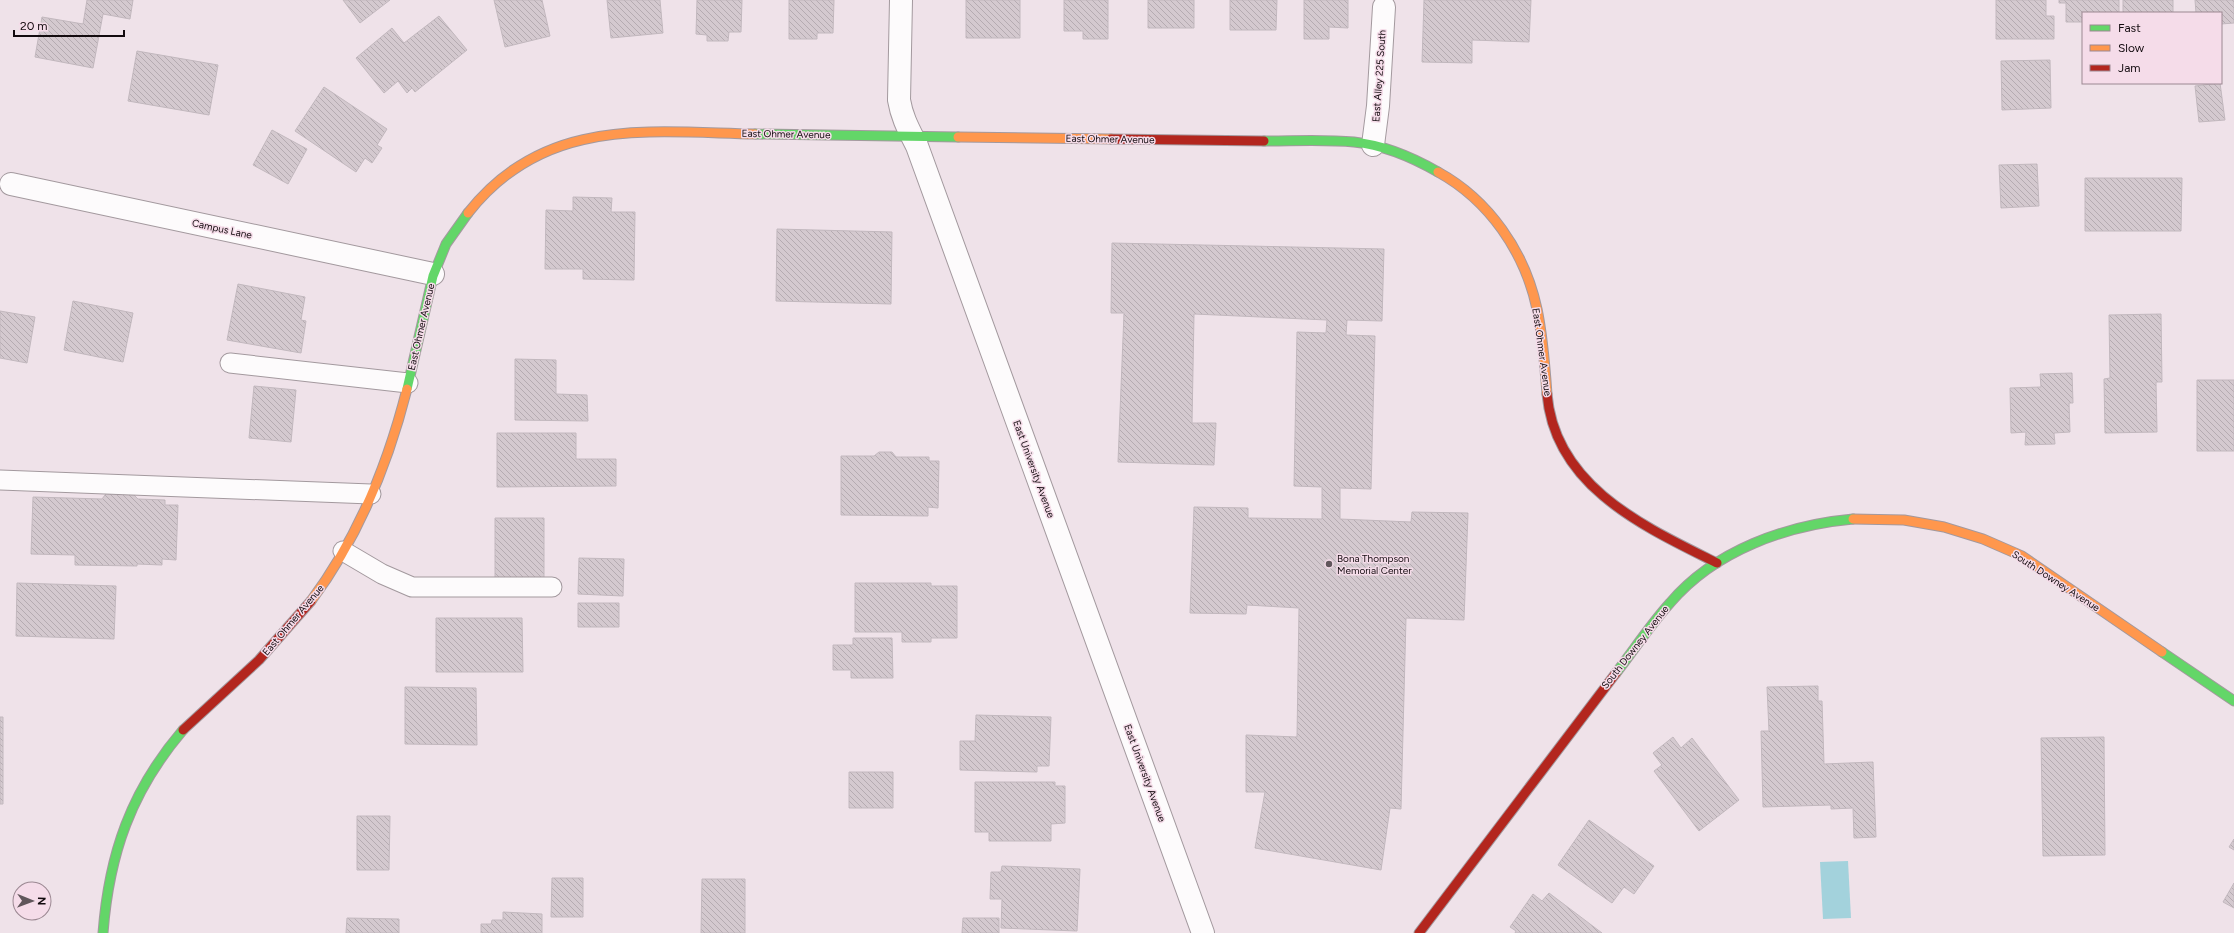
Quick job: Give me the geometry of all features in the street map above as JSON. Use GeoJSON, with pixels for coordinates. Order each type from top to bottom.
{"type":"FeatureCollection","features":[{"type":"Feature","properties":{"kind":"street","name":"East University Avenue"},"geometry":{"type":"LineString","coordinates":[[901,0],[899,100],[901,114],[917,146],[1203,933]]}},
{"type":"Feature","properties":{"kind":"street","name":"East Alley 225 South"},"geometry":{"type":"LineString","coordinates":[[1373,145],[1378,106],[1384,7]]}},
{"type":"Feature","properties":{"kind":"street","name":"East Ohmer Avenue"},"geometry":{"type":"LineString","coordinates":[[103,933],[104,913],[116,846],[143,783],[163,754],[186,728],[246,673],[306,608],[326,580],[343,551],[371,494],[384,463],[408,382],[433,274],[454,231],[499,178],[544,151],[578,139],[611,133],[631,132],[1354,142],[1373,145],[1406,154],[1452,179],[1479,202],[1511,242],[1526,273],[1537,307],[1550,415],[1574,464],[1584,478],[1609,503],[1625,514],[1718,563]]}},
{"type":"Feature","properties":{"kind":"street","name":"Campus Lane"},"geometry":{"type":"LineString","coordinates":[[11,184],[433,274]]}},
{"type":"Feature","properties":{"kind":"street","name":"South Downey Avenue"},"geometry":{"type":"LineString","coordinates":[[1419,933],[1656,618],[1686,587],[1718,563],[1765,539],[1798,528],[1835,520],[1887,518],[1923,522],[1956,529],[1989,541],[2022,556],[2234,701]]}},
{"type":"Feature","properties":{"kind":"lane"},"geometry":{"type":"LineString","coordinates":[[230,363],[408,382]]}},
{"type":"Feature","properties":{"kind":"lane"},"geometry":{"type":"LineString","coordinates":[[0,480],[371,494]]}},
{"type":"Feature","properties":{"kind":"lane"},"geometry":{"type":"LineString","coordinates":[[343,551],[382,574],[412,587],[552,587]]}},
{"type":"Feature","properties":{"kind":"water"},"geometry":{"type":"Polygon","coordinates":[[[1848,861],[1851,918],[1823,919],[1820,862],[1848,861]]]}},
{"type":"Feature","properties":{"kind":"building"},"geometry":{"type":"Polygon","coordinates":[[[87,0],[133,0],[130,19],[103,14],[93,68],[35,57],[42,17],[83,24],[87,0]]]}},
{"type":"Feature","properties":{"kind":"building"},"geometry":{"type":"Polygon","coordinates":[[[343,0],[390,0],[360,23],[343,0]]]}},
{"type":"Feature","properties":{"kind":"building"},"geometry":{"type":"Polygon","coordinates":[[[494,0],[542,0],[550,36],[505,47],[494,0]]]}},
{"type":"Feature","properties":{"kind":"building"},"geometry":{"type":"Polygon","coordinates":[[[607,0],[660,0],[663,33],[611,38],[607,0]]]}},
{"type":"Feature","properties":{"kind":"building"},"geometry":{"type":"Polygon","coordinates":[[[697,0],[742,0],[741,32],[729,32],[728,41],[707,41],[707,35],[696,34],[697,0]]]}},
{"type":"Feature","properties":{"kind":"building"},"geometry":{"type":"Polygon","coordinates":[[[789,0],[834,0],[833,33],[817,33],[817,39],[789,39],[789,0]]]}},
{"type":"Feature","properties":{"kind":"building"},"geometry":{"type":"Polygon","coordinates":[[[966,0],[1020,0],[1020,38],[966,38],[966,0]]]}},
{"type":"Feature","properties":{"kind":"building"},"geometry":{"type":"Polygon","coordinates":[[[1064,0],[1108,0],[1108,39],[1083,39],[1083,31],[1064,31],[1064,0]]]}},
{"type":"Feature","properties":{"kind":"building"},"geometry":{"type":"Polygon","coordinates":[[[1148,0],[1194,0],[1194,28],[1148,28],[1148,0]]]}},
{"type":"Feature","properties":{"kind":"building"},"geometry":{"type":"Polygon","coordinates":[[[1230,0],[1277,0],[1276,30],[1230,30],[1230,0]]]}},
{"type":"Feature","properties":{"kind":"building"},"geometry":{"type":"Polygon","coordinates":[[[1304,0],[1348,0],[1348,28],[1329,27],[1329,39],[1304,39],[1304,0]]]}},
{"type":"Feature","properties":{"kind":"building"},"geometry":{"type":"Polygon","coordinates":[[[1424,0],[1531,0],[1529,42],[1472,40],[1472,63],[1422,62],[1424,0]]]}},
{"type":"Feature","properties":{"kind":"building"},"geometry":{"type":"Polygon","coordinates":[[[1996,0],[2046,0],[2046,16],[2054,16],[2054,39],[1996,39],[1996,0]]]}},
{"type":"Feature","properties":{"kind":"building"},"geometry":{"type":"Polygon","coordinates":[[[2059,0],[2119,0],[2119,12],[2082,12],[2082,22],[2066,22],[2066,3],[2059,3],[2059,0]]]}},
{"type":"Feature","properties":{"kind":"building"},"geometry":{"type":"Polygon","coordinates":[[[2123,0],[2173,0],[2173,12],[2123,12],[2123,0]]]}},
{"type":"Feature","properties":{"kind":"building"},"geometry":{"type":"Polygon","coordinates":[[[2195,0],[2234,0],[2234,23],[2222,24],[2222,12],[2196,12],[2195,0]]]}},
{"type":"Feature","properties":{"kind":"building"},"geometry":{"type":"Polygon","coordinates":[[[439,16],[467,50],[415,92],[412,88],[407,93],[398,81],[384,93],[356,58],[392,28],[404,43],[439,16]]]}},
{"type":"Feature","properties":{"kind":"building"},"geometry":{"type":"Polygon","coordinates":[[[137,51],[218,65],[209,115],[128,101],[137,51]]]}},
{"type":"Feature","properties":{"kind":"building"},"geometry":{"type":"Polygon","coordinates":[[[2050,60],[2051,108],[2002,110],[2001,61],[2050,60]]]}},
{"type":"Feature","properties":{"kind":"building"},"geometry":{"type":"Polygon","coordinates":[[[2220,84],[2225,120],[2199,122],[2195,86],[2220,84]]]}},
{"type":"Feature","properties":{"kind":"building"},"geometry":{"type":"Polygon","coordinates":[[[324,87],[387,129],[377,145],[382,148],[372,163],[365,158],[356,172],[295,131],[324,87]]]}},
{"type":"Feature","properties":{"kind":"building"},"geometry":{"type":"Polygon","coordinates":[[[272,130],[307,149],[288,184],[253,165],[272,130]]]}},
{"type":"Feature","properties":{"kind":"building"},"geometry":{"type":"Polygon","coordinates":[[[2037,164],[2039,206],[2001,208],[1999,165],[2037,164]]]}},
{"type":"Feature","properties":{"kind":"building"},"geometry":{"type":"Polygon","coordinates":[[[2085,178],[2182,178],[2181,231],[2085,231],[2085,178]]]}},
{"type":"Feature","properties":{"kind":"building"},"geometry":{"type":"Polygon","coordinates":[[[573,197],[612,198],[611,212],[635,212],[634,280],[583,279],[583,269],[545,269],[546,210],[573,211],[573,197]]]}},
{"type":"Feature","properties":{"kind":"building"},"geometry":{"type":"Polygon","coordinates":[[[777,229],[892,232],[891,304],[776,301],[777,229]]]}},
{"type":"Feature","properties":{"kind":"building","name":"Bona Thompson Memorial Center"},"geometry":{"type":"Polygon","coordinates":[[[1112,243],[1384,249],[1382,321],[1347,320],[1346,335],[1375,336],[1371,489],[1340,488],[1340,519],[1411,522],[1412,512],[1468,513],[1464,620],[1406,618],[1401,809],[1390,808],[1381,870],[1255,848],[1265,792],[1246,792],[1246,735],[1297,737],[1299,608],[1247,605],[1246,614],[1190,613],[1194,507],[1248,508],[1248,518],[1322,519],[1322,487],[1294,486],[1297,332],[1326,333],[1327,320],[1194,314],[1192,423],[1216,423],[1214,465],[1118,462],[1124,313],[1111,313],[1112,243]]]}},
{"type":"Feature","properties":{"kind":"building"},"geometry":{"type":"Polygon","coordinates":[[[238,284],[305,297],[301,320],[306,321],[301,353],[227,340],[238,284]]]}},
{"type":"Feature","properties":{"kind":"building"},"geometry":{"type":"Polygon","coordinates":[[[73,301],[133,313],[123,362],[64,350],[73,301]]]}},
{"type":"Feature","properties":{"kind":"building"},"geometry":{"type":"Polygon","coordinates":[[[0,311],[35,317],[27,363],[0,358],[0,311]]]}},
{"type":"Feature","properties":{"kind":"building"},"geometry":{"type":"Polygon","coordinates":[[[2161,314],[2162,382],[2156,382],[2157,432],[2105,433],[2104,379],[2110,378],[2109,315],[2161,314]]]}},
{"type":"Feature","properties":{"kind":"building"},"geometry":{"type":"Polygon","coordinates":[[[515,359],[556,360],[556,394],[587,395],[588,421],[515,420],[515,359]]]}},
{"type":"Feature","properties":{"kind":"building"},"geometry":{"type":"Polygon","coordinates":[[[2072,373],[2073,403],[2069,403],[2070,432],[2054,433],[2055,444],[2025,445],[2026,432],[2011,433],[2010,388],[2041,387],[2040,374],[2072,373]]]}},
{"type":"Feature","properties":{"kind":"building"},"geometry":{"type":"Polygon","coordinates":[[[2197,380],[2234,380],[2234,451],[2197,451],[2197,380]]]}},
{"type":"Feature","properties":{"kind":"building"},"geometry":{"type":"Polygon","coordinates":[[[254,386],[296,390],[291,442],[249,438],[254,386]]]}},
{"type":"Feature","properties":{"kind":"building"},"geometry":{"type":"Polygon","coordinates":[[[497,433],[576,433],[576,459],[616,459],[616,486],[497,487],[497,433]]]}},
{"type":"Feature","properties":{"kind":"building"},"geometry":{"type":"Polygon","coordinates":[[[879,452],[892,452],[896,457],[929,457],[929,461],[939,461],[938,508],[928,507],[928,516],[841,515],[841,456],[874,456],[879,452]]]}},
{"type":"Feature","properties":{"kind":"building"},"geometry":{"type":"Polygon","coordinates":[[[108,491],[131,492],[138,499],[165,500],[165,505],[178,505],[176,560],[162,559],[162,565],[75,565],[75,555],[31,554],[33,497],[102,499],[108,491]]]}},
{"type":"Feature","properties":{"kind":"building"},"geometry":{"type":"Polygon","coordinates":[[[495,518],[544,518],[544,580],[495,580],[495,518]]]}},
{"type":"Feature","properties":{"kind":"building"},"geometry":{"type":"Polygon","coordinates":[[[579,558],[624,559],[623,596],[578,594],[579,558]]]}},
{"type":"Feature","properties":{"kind":"building"},"geometry":{"type":"Polygon","coordinates":[[[17,583],[116,586],[114,639],[16,636],[17,583]]]}},
{"type":"Feature","properties":{"kind":"building"},"geometry":{"type":"Polygon","coordinates":[[[855,583],[931,583],[931,586],[957,586],[957,638],[931,638],[931,642],[902,642],[902,632],[855,632],[855,583]]]}},
{"type":"Feature","properties":{"kind":"building"},"geometry":{"type":"Polygon","coordinates":[[[578,603],[619,603],[619,627],[578,627],[578,603]]]}},
{"type":"Feature","properties":{"kind":"building"},"geometry":{"type":"Polygon","coordinates":[[[436,618],[522,618],[523,672],[436,672],[436,618]]]}},
{"type":"Feature","properties":{"kind":"building"},"geometry":{"type":"Polygon","coordinates":[[[853,638],[892,638],[893,678],[851,678],[851,670],[833,670],[833,645],[853,645],[853,638]]]}},
{"type":"Feature","properties":{"kind":"building"},"geometry":{"type":"Polygon","coordinates":[[[1818,686],[1818,701],[1822,701],[1824,764],[1873,762],[1876,837],[1854,838],[1853,808],[1831,809],[1831,805],[1763,807],[1761,731],[1769,731],[1767,687],[1818,686]]]}},
{"type":"Feature","properties":{"kind":"building"},"geometry":{"type":"Polygon","coordinates":[[[405,687],[476,688],[477,745],[405,744],[405,687]]]}},
{"type":"Feature","properties":{"kind":"building"},"geometry":{"type":"Polygon","coordinates":[[[976,715],[1051,717],[1049,766],[1037,766],[1037,772],[960,770],[960,741],[975,741],[976,715]]]}},
{"type":"Feature","properties":{"kind":"building"},"geometry":{"type":"Polygon","coordinates":[[[0,717],[3,717],[3,804],[0,804],[0,717]]]}},
{"type":"Feature","properties":{"kind":"building"},"geometry":{"type":"Polygon","coordinates":[[[1673,737],[1681,748],[1692,738],[1739,800],[1699,831],[1654,771],[1662,765],[1653,753],[1673,737]]]}},
{"type":"Feature","properties":{"kind":"building"},"geometry":{"type":"Polygon","coordinates":[[[2104,737],[2105,855],[2043,856],[2041,738],[2104,737]]]}},
{"type":"Feature","properties":{"kind":"building"},"geometry":{"type":"Polygon","coordinates":[[[849,772],[893,772],[893,808],[849,808],[849,772]]]}},
{"type":"Feature","properties":{"kind":"building"},"geometry":{"type":"Polygon","coordinates":[[[975,782],[1055,782],[1055,786],[1065,786],[1065,823],[1051,824],[1051,841],[989,841],[989,832],[975,832],[975,782]]]}},
{"type":"Feature","properties":{"kind":"building"},"geometry":{"type":"Polygon","coordinates":[[[357,816],[390,816],[389,870],[357,870],[357,816]]]}},
{"type":"Feature","properties":{"kind":"building"},"geometry":{"type":"Polygon","coordinates":[[[1589,820],[1654,866],[1634,894],[1624,887],[1612,903],[1558,865],[1589,820]]]}},
{"type":"Feature","properties":{"kind":"building"},"geometry":{"type":"Polygon","coordinates":[[[2234,839],[2234,850],[2229,847],[2234,839]]]}},
{"type":"Feature","properties":{"kind":"building"},"geometry":{"type":"Polygon","coordinates":[[[1002,866],[1080,869],[1077,931],[1001,928],[1002,899],[990,899],[991,872],[1001,872],[1002,866]]]}},
{"type":"Feature","properties":{"kind":"building"},"geometry":{"type":"Polygon","coordinates":[[[552,878],[583,878],[583,917],[551,917],[552,878]]]}},
{"type":"Feature","properties":{"kind":"building"},"geometry":{"type":"Polygon","coordinates":[[[702,879],[745,879],[745,933],[701,933],[702,879]]]}},
{"type":"Feature","properties":{"kind":"building"},"geometry":{"type":"Polygon","coordinates":[[[2234,883],[2234,908],[2223,902],[2234,883]]]}},
{"type":"Feature","properties":{"kind":"building"},"geometry":{"type":"Polygon","coordinates":[[[1549,893],[1602,933],[1515,933],[1516,931],[1510,927],[1533,894],[1542,901],[1549,893]]]}},
{"type":"Feature","properties":{"kind":"building"},"geometry":{"type":"Polygon","coordinates":[[[503,912],[542,914],[542,933],[481,933],[481,924],[491,924],[492,920],[503,920],[503,912]]]}},
{"type":"Feature","properties":{"kind":"building"},"geometry":{"type":"Polygon","coordinates":[[[347,918],[399,919],[399,933],[346,933],[347,918]]]}},
{"type":"Feature","properties":{"kind":"building"},"geometry":{"type":"Polygon","coordinates":[[[963,918],[999,918],[999,933],[962,933],[963,918]]]}},
{"type":"Feature","properties":{"kind":"traffic: fast"},"geometry":{"type":"LineString","coordinates":[[755,134],[958,137]]}},
{"type":"Feature","properties":{"kind":"traffic: fast"},"geometry":{"type":"LineString","coordinates":[[1264,141],[1309,140],[1354,142],[1397,152],[1438,172]]}},
{"type":"Feature","properties":{"kind":"traffic: fast"},"geometry":{"type":"LineString","coordinates":[[407,389],[433,276],[446,244],[468,213]]}},
{"type":"Feature","properties":{"kind":"traffic: fast"},"geometry":{"type":"LineString","coordinates":[[1616,673],[1670,603],[1688,584],[1708,568],[1754,543],[1778,534],[1803,527],[1853,519]]}},
{"type":"Feature","properties":{"kind":"traffic: fast"},"geometry":{"type":"LineString","coordinates":[[2162,652],[2234,701]]}},
{"type":"Feature","properties":{"kind":"traffic: fast"},"geometry":{"type":"LineString","coordinates":[[103,933],[111,877],[117,850],[126,825],[136,800],[149,776],[183,730]]}},
{"type":"Feature","properties":{"kind":"traffic: slow"},"geometry":{"type":"LineString","coordinates":[[468,213],[498,182],[530,159],[564,145],[600,136],[637,133],[675,132],[755,134]]}},
{"type":"Feature","properties":{"kind":"traffic: slow"},"geometry":{"type":"LineString","coordinates":[[958,137],[1111,139]]}},
{"type":"Feature","properties":{"kind":"traffic: slow"},"geometry":{"type":"LineString","coordinates":[[1438,172],[1473,197],[1489,213],[1514,248],[1524,267],[1539,320],[1544,352],[1547,394]]}},
{"type":"Feature","properties":{"kind":"traffic: slow"},"geometry":{"type":"LineString","coordinates":[[311,601],[343,552],[370,500],[391,445],[407,389]]}},
{"type":"Feature","properties":{"kind":"traffic: slow"},"geometry":{"type":"LineString","coordinates":[[1853,519],[1904,520],[1944,527],[1983,539],[2022,556],[2162,652]]}},
{"type":"Feature","properties":{"kind":"traffic: jam"},"geometry":{"type":"LineString","coordinates":[[1111,139],[1264,141]]}},
{"type":"Feature","properties":{"kind":"traffic: jam"},"geometry":{"type":"LineString","coordinates":[[1547,394],[1554,426],[1567,455],[1585,479],[1608,500],[1634,518],[1717,563]]}},
{"type":"Feature","properties":{"kind":"traffic: jam"},"geometry":{"type":"LineString","coordinates":[[183,730],[259,660],[311,601]]}},
{"type":"Feature","properties":{"kind":"traffic: jam"},"geometry":{"type":"LineString","coordinates":[[1419,933],[1616,673]]}},
{"type":"Feature","properties":{"kind":"place","name":"Bona Thompson Memorial Center"},"geometry":{"type":"Point","coordinates":[1329,564]}}]}
